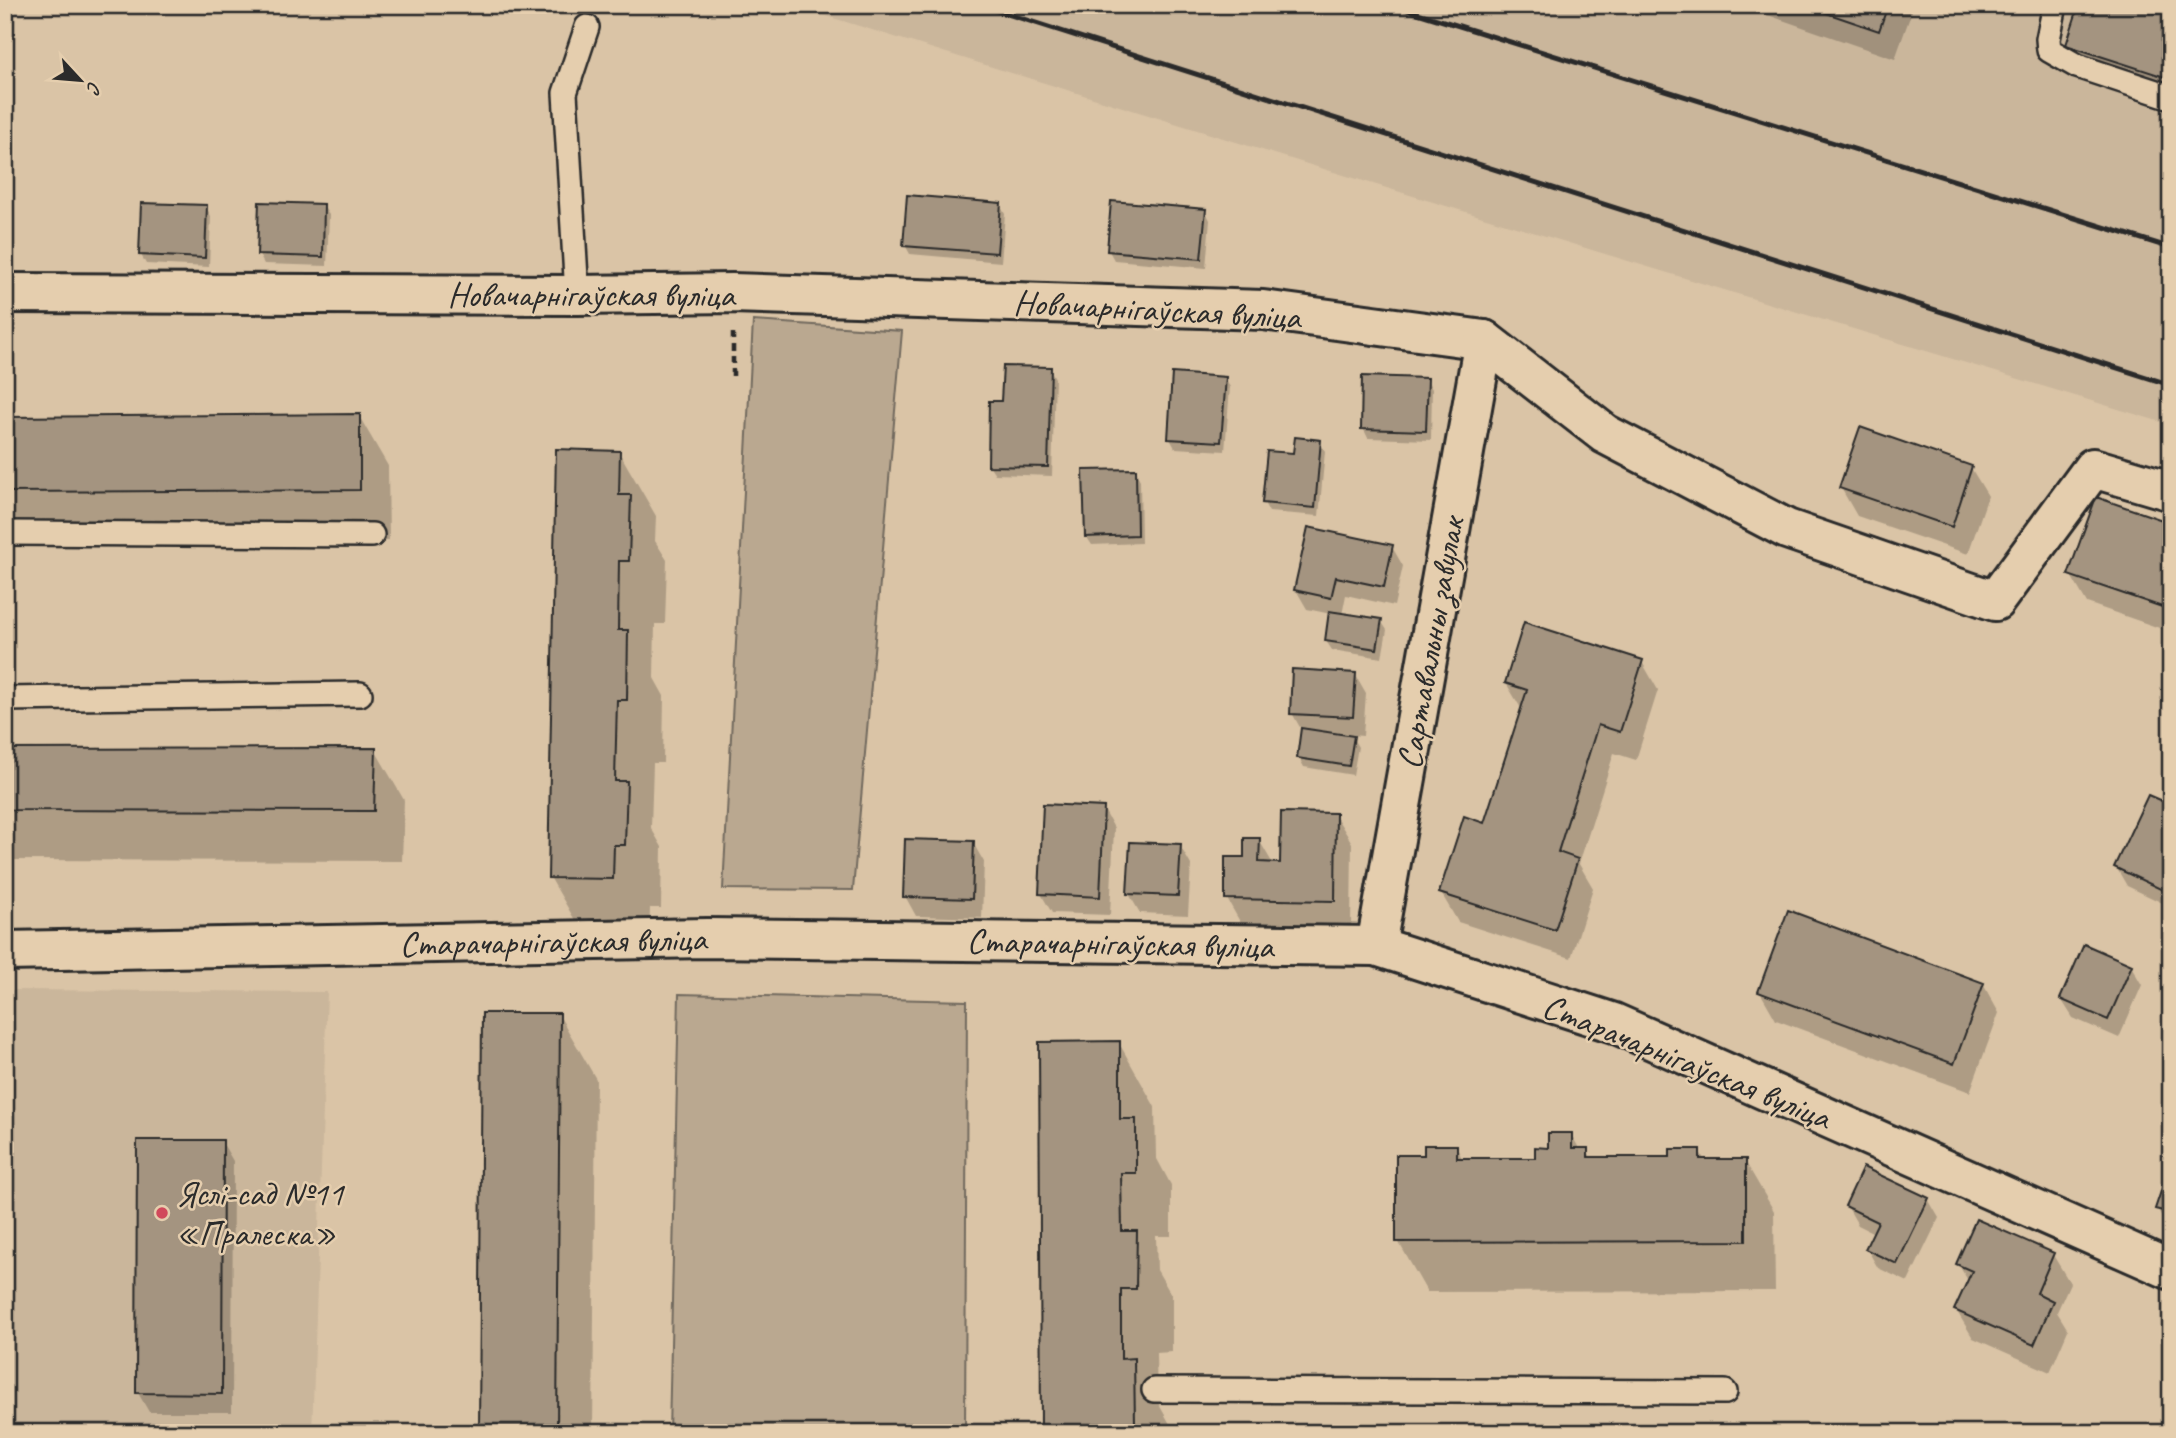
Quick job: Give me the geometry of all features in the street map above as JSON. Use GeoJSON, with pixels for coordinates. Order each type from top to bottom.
{"type":"FeatureCollection","features":[{"type":"Feature","properties":{"kind":"street","name":"Новачарнігаўская вуліца"},"geometry":{"type":"LineString","coordinates":[[5,293],[732,293],[1263,310],[1484,340]]}},
{"type":"Feature","properties":{"kind":"street"},"geometry":{"type":"LineString","coordinates":[[1484,340],[1605,434],[1787,529],[1995,601],[2093,468],[2171,491]]}},
{"type":"Feature","properties":{"kind":"street","name":"Сартавальны завулак"},"geometry":{"type":"LineString","coordinates":[[1376,946],[1484,340]]}},
{"type":"Feature","properties":{"kind":"street","name":"Старачарнігаўская вуліца"},"geometry":{"type":"LineString","coordinates":[[5,951],[706,938],[1376,946],[1614,1023],[2171,1270]]}},
{"type":"Feature","properties":{"kind":"lane"},"geometry":{"type":"LineString","coordinates":[[2055,5],[2048,39],[2049,50],[2077,66],[2171,97]]}},
{"type":"Feature","properties":{"kind":"lane"},"geometry":{"type":"LineString","coordinates":[[577,295],[565,93],[587,27]]}},
{"type":"Feature","properties":{"kind":"lane"},"geometry":{"type":"LineString","coordinates":[[5,533],[372,536]]}},
{"type":"Feature","properties":{"kind":"lane"},"geometry":{"type":"LineString","coordinates":[[5,699],[360,694]]}},
{"type":"Feature","properties":{"kind":"lane"},"geometry":{"type":"LineString","coordinates":[[1154,1390],[1725,1392]]}},
{"type":"Feature","properties":{"kind":"path"},"geometry":{"type":"LineString","coordinates":[[732,293],[733,381]]}},
{"type":"Feature","properties":{"kind":"shaded area"},"geometry":{"type":"Polygon","coordinates":[[[791,5],[2171,5],[2171,425],[1304,163],[791,5]]]}},
{"type":"Feature","properties":{"kind":"shaded area"},"geometry":{"type":"Polygon","coordinates":[[[753,321],[902,331],[853,890],[723,889],[753,321]]]}},
{"type":"Feature","properties":{"kind":"shaded area","name":"Яслі-сад №11 «Пралеска»"},"geometry":{"type":"Polygon","coordinates":[[[5,990],[327,992],[312,1433],[5,1433],[5,990]]]}},
{"type":"Feature","properties":{"kind":"shaded area"},"geometry":{"type":"Polygon","coordinates":[[[679,994],[967,1001],[965,1433],[669,1433],[679,994]]]}},
{"type":"Feature","properties":{"kind":"building"},"geometry":{"type":"Polygon","coordinates":[[[1803,5],[1888,5],[1879,31],[1803,5]]]}},
{"type":"Feature","properties":{"kind":"building"},"geometry":{"type":"Polygon","coordinates":[[[2079,5],[2171,5],[2171,79],[2066,45],[2079,5]]]}},
{"type":"Feature","properties":{"kind":"building"},"geometry":{"type":"Polygon","coordinates":[[[907,195],[1001,203],[997,253],[903,246],[907,195]]]}},
{"type":"Feature","properties":{"kind":"building"},"geometry":{"type":"Polygon","coordinates":[[[1111,201],[1206,209],[1201,259],[1107,251],[1111,201]]]}},
{"type":"Feature","properties":{"kind":"building"},"geometry":{"type":"Polygon","coordinates":[[[259,202],[324,204],[323,257],[257,255],[259,202]]]}},
{"type":"Feature","properties":{"kind":"building"},"geometry":{"type":"Polygon","coordinates":[[[141,203],[207,205],[205,258],[139,255],[141,203]]]}},
{"type":"Feature","properties":{"kind":"building"},"geometry":{"type":"Polygon","coordinates":[[[1003,366],[1051,367],[1048,467],[988,466],[989,401],[1001,401],[1003,366]]]}},
{"type":"Feature","properties":{"kind":"building"},"geometry":{"type":"Polygon","coordinates":[[[1172,373],[1226,377],[1221,442],[1168,439],[1172,373]]]}},
{"type":"Feature","properties":{"kind":"building"},"geometry":{"type":"Polygon","coordinates":[[[1362,376],[1428,378],[1426,431],[1361,429],[1362,376]]]}},
{"type":"Feature","properties":{"kind":"building"},"geometry":{"type":"Polygon","coordinates":[[[360,414],[360,490],[5,492],[5,417],[360,414]]]}},
{"type":"Feature","properties":{"kind":"building"},"geometry":{"type":"Polygon","coordinates":[[[1860,427],[1972,466],[1952,527],[1839,488],[1860,427]]]}},
{"type":"Feature","properties":{"kind":"building"},"geometry":{"type":"Polygon","coordinates":[[[1295,437],[1321,440],[1315,508],[1262,503],[1267,451],[1293,453],[1295,437]]]}},
{"type":"Feature","properties":{"kind":"building"},"geometry":{"type":"Polygon","coordinates":[[[556,449],[620,451],[619,495],[631,495],[629,561],[619,561],[618,630],[628,630],[627,700],[617,700],[615,781],[627,781],[625,845],[614,845],[613,879],[548,878],[556,449]]]}},
{"type":"Feature","properties":{"kind":"building"},"geometry":{"type":"Polygon","coordinates":[[[1136,469],[1137,535],[1085,537],[1083,470],[1136,469]]]}},
{"type":"Feature","properties":{"kind":"building"},"geometry":{"type":"Polygon","coordinates":[[[2096,497],[2171,523],[2171,610],[2068,575],[2096,497]]]}},
{"type":"Feature","properties":{"kind":"building"},"geometry":{"type":"Polygon","coordinates":[[[1308,527],[1393,545],[1384,587],[1336,577],[1331,598],[1294,590],[1308,527]]]}},
{"type":"Feature","properties":{"kind":"building"},"geometry":{"type":"Polygon","coordinates":[[[1329,611],[1382,619],[1377,649],[1325,641],[1329,611]]]}},
{"type":"Feature","properties":{"kind":"building"},"geometry":{"type":"Polygon","coordinates":[[[1524,622],[1643,660],[1620,732],[1598,725],[1558,852],[1578,859],[1555,930],[1439,893],[1464,816],[1484,823],[1527,690],[1505,683],[1524,622]]]}},
{"type":"Feature","properties":{"kind":"building"},"geometry":{"type":"Polygon","coordinates":[[[1292,669],[1356,673],[1353,717],[1290,714],[1292,669]]]}},
{"type":"Feature","properties":{"kind":"building"},"geometry":{"type":"Polygon","coordinates":[[[1301,728],[1354,736],[1349,766],[1297,758],[1301,728]]]}},
{"type":"Feature","properties":{"kind":"building"},"geometry":{"type":"Polygon","coordinates":[[[376,748],[374,811],[5,810],[5,749],[376,748]]]}},
{"type":"Feature","properties":{"kind":"building"},"geometry":{"type":"Polygon","coordinates":[[[2148,795],[2171,805],[2171,894],[2114,867],[2148,795]]]}},
{"type":"Feature","properties":{"kind":"building"},"geometry":{"type":"Polygon","coordinates":[[[1043,804],[1104,807],[1100,897],[1039,894],[1043,804]]]}},
{"type":"Feature","properties":{"kind":"building"},"geometry":{"type":"Polygon","coordinates":[[[1281,812],[1336,813],[1335,901],[1225,899],[1225,857],[1244,857],[1244,838],[1260,838],[1259,862],[1280,863],[1281,812]]]}},
{"type":"Feature","properties":{"kind":"building"},"geometry":{"type":"Polygon","coordinates":[[[905,839],[974,841],[972,899],[903,897],[905,839]]]}},
{"type":"Feature","properties":{"kind":"building"},"geometry":{"type":"Polygon","coordinates":[[[1130,842],[1181,844],[1178,896],[1127,894],[1130,842]]]}},
{"type":"Feature","properties":{"kind":"building"},"geometry":{"type":"Polygon","coordinates":[[[1788,910],[1984,983],[1954,1064],[1758,992],[1788,910]]]}},
{"type":"Feature","properties":{"kind":"building"},"geometry":{"type":"Polygon","coordinates":[[[2084,944],[2132,965],[2108,1020],[2060,999],[2084,944]]]}},
{"type":"Feature","properties":{"kind":"building"},"geometry":{"type":"Polygon","coordinates":[[[482,1013],[560,1013],[557,1433],[479,1433],[482,1013]]]}},
{"type":"Feature","properties":{"kind":"building"},"geometry":{"type":"Polygon","coordinates":[[[1120,1041],[1120,1119],[1136,1119],[1136,1173],[1121,1173],[1122,1231],[1137,1231],[1136,1289],[1121,1289],[1121,1359],[1134,1358],[1135,1425],[1120,1424],[1120,1433],[1041,1433],[1039,1042],[1120,1041]]]}},
{"type":"Feature","properties":{"kind":"building"},"geometry":{"type":"Polygon","coordinates":[[[1548,1133],[1572,1133],[1572,1148],[1588,1148],[1588,1157],[1670,1157],[1670,1149],[1700,1149],[1700,1159],[1746,1159],[1746,1241],[1396,1242],[1396,1155],[1424,1155],[1424,1145],[1457,1145],[1457,1158],[1535,1158],[1535,1147],[1548,1148],[1548,1133]]]}},
{"type":"Feature","properties":{"kind":"building"},"geometry":{"type":"Polygon","coordinates":[[[137,1140],[223,1140],[222,1394],[136,1393],[137,1140]]]}},
{"type":"Feature","properties":{"kind":"building"},"geometry":{"type":"Polygon","coordinates":[[[2171,1161],[2171,1213],[2155,1209],[2171,1161]]]}},
{"type":"Feature","properties":{"kind":"building"},"geometry":{"type":"Polygon","coordinates":[[[1863,1167],[1929,1198],[1897,1264],[1865,1249],[1878,1222],[1845,1206],[1863,1167]]]}},
{"type":"Feature","properties":{"kind":"building"},"geometry":{"type":"Polygon","coordinates":[[[1976,1219],[2054,1253],[2037,1293],[2053,1301],[2034,1345],[1954,1310],[1972,1271],[1956,1264],[1976,1219]]]}},
{"type":"Feature","properties":{"kind":"building"},"geometry":{"type":"Polygon","coordinates":[[[2168,1413],[2171,1413],[2171,1433],[2167,1433],[2168,1413]]]}},
{"type":"Feature","properties":{"kind":"railway"},"geometry":{"type":"LineString","coordinates":[[979,5],[2171,385]]}},
{"type":"Feature","properties":{"kind":"railway"},"geometry":{"type":"LineString","coordinates":[[1392,5],[2171,248]]}},
{"type":"Feature","properties":{"kind":"place","name":"Яслі-сад №11 «Пралеска»"},"geometry":{"type":"Point","coordinates":[162,1213]}}]}
